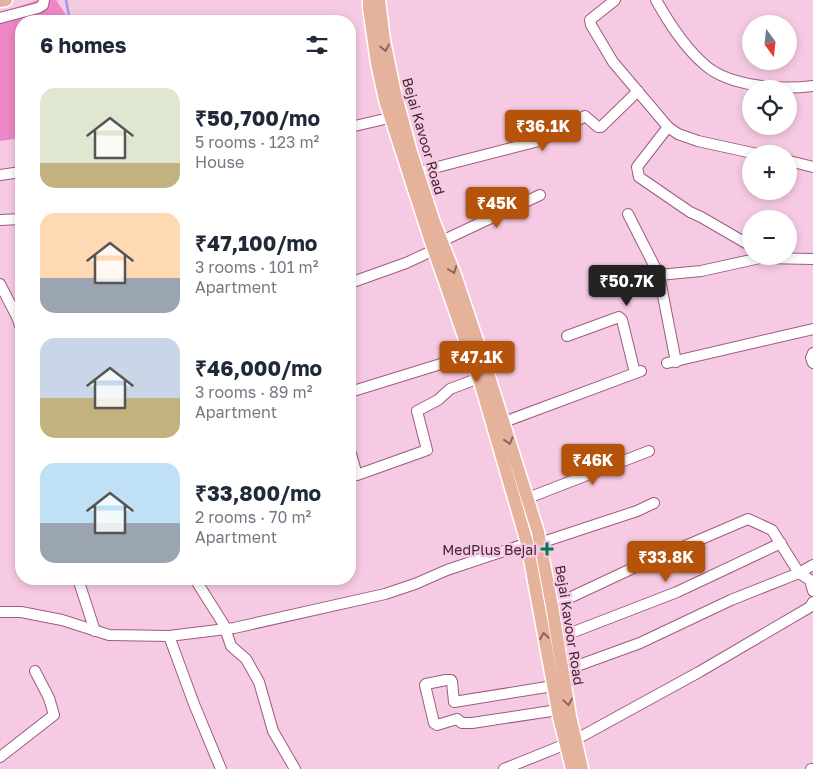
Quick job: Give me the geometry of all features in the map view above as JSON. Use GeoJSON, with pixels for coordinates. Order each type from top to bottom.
{"type":"FeatureCollection","features":[{"type":"Feature","properties":{"kind":"main road"},"geometry":{"type":"LineString","coordinates":[[0,1],[6,0]]}},
{"type":"Feature","properties":{"kind":"main road","name":"Bejai Kavoor Road"},"geometry":{"type":"LineString","coordinates":[[369,0],[368,8],[385,100],[396,117],[418,172],[470,355],[546,566],[570,716],[568,744],[582,769]]}},
{"type":"Feature","properties":{"kind":"main road","name":"Bejai Kavoor Road"},"geometry":{"type":"LineString","coordinates":[[378,0],[394,89],[396,117],[438,246],[474,329],[528,498],[536,542],[553,686],[568,744],[572,769]]}},
{"type":"Feature","properties":{"kind":"street"},"geometry":{"type":"LineString","coordinates":[[0,18],[38,8],[43,5],[44,0]]}},
{"type":"Feature","properties":{"kind":"street"},"geometry":{"type":"LineString","coordinates":[[615,0],[590,20],[591,25],[613,62],[658,117],[678,134],[698,141],[742,151]]}},
{"type":"Feature","properties":{"kind":"street"},"geometry":{"type":"LineString","coordinates":[[656,0],[670,25],[706,66],[728,78],[741,82],[775,87],[813,86]]}},
{"type":"Feature","properties":{"kind":"street"},"geometry":{"type":"LineString","coordinates":[[418,172],[535,142],[553,135],[585,116],[598,127],[601,127],[638,91]]}},
{"type":"Feature","properties":{"kind":"street"},"geometry":{"type":"LineString","coordinates":[[356,126],[396,117]]}},
{"type":"Feature","properties":{"kind":"street"},"geometry":{"type":"LineString","coordinates":[[668,127],[637,167],[639,177],[690,212],[742,241]]}},
{"type":"Feature","properties":{"kind":"street"},"geometry":{"type":"LineString","coordinates":[[797,163],[813,167]]}},
{"type":"Feature","properties":{"kind":"street"},"geometry":{"type":"LineString","coordinates":[[0,175],[15,173]]}},
{"type":"Feature","properties":{"kind":"street"},"geometry":{"type":"LineString","coordinates":[[356,282],[406,263],[540,195]]}},
{"type":"Feature","properties":{"kind":"street"},"geometry":{"type":"LineString","coordinates":[[628,214],[659,276],[672,362],[813,329]]}},
{"type":"Feature","properties":{"kind":"street"},"geometry":{"type":"LineString","coordinates":[[0,220],[15,219]]}},
{"type":"Feature","properties":{"kind":"street"},"geometry":{"type":"LineString","coordinates":[[797,258],[813,259]]}},
{"type":"Feature","properties":{"kind":"street"},"geometry":{"type":"LineString","coordinates":[[659,276],[701,271],[742,261]]}},
{"type":"Feature","properties":{"kind":"street"},"geometry":{"type":"LineString","coordinates":[[0,284],[15,313]]}},
{"type":"Feature","properties":{"kind":"street"},"geometry":{"type":"LineString","coordinates":[[504,422],[638,372],[622,320],[619,317],[568,336]]}},
{"type":"Feature","properties":{"kind":"street"},"geometry":{"type":"LineString","coordinates":[[813,353],[811,358],[813,363]]}},
{"type":"Feature","properties":{"kind":"street"},"geometry":{"type":"LineString","coordinates":[[356,390],[470,355]]}},
{"type":"Feature","properties":{"kind":"street"},"geometry":{"type":"LineString","coordinates":[[356,469],[358,475],[427,450],[417,410],[438,400],[450,389],[478,378]]}},
{"type":"Feature","properties":{"kind":"street"},"geometry":{"type":"LineString","coordinates":[[528,498],[649,451]]}},
{"type":"Feature","properties":{"kind":"street"},"geometry":{"type":"LineString","coordinates":[[0,612],[20,612],[62,620],[109,635],[169,636],[225,629],[385,594],[447,570],[654,503]]}},
{"type":"Feature","properties":{"kind":"street"},"geometry":{"type":"LineString","coordinates":[[552,606],[748,518],[772,530],[799,573],[810,580],[813,591]]}},
{"type":"Feature","properties":{"kind":"street"},"geometry":{"type":"LineString","coordinates":[[558,638],[677,592],[781,544]]}},
{"type":"Feature","properties":{"kind":"street"},"geometry":{"type":"LineString","coordinates":[[563,671],[640,643],[731,600],[799,573],[813,565]]}},
{"type":"Feature","properties":{"kind":"street"},"geometry":{"type":"LineString","coordinates":[[80,585],[95,631]]}},
{"type":"Feature","properties":{"kind":"street"},"geometry":{"type":"LineString","coordinates":[[199,585],[224,625],[231,646],[246,659],[259,682],[273,731],[295,769]]}},
{"type":"Feature","properties":{"kind":"street"},"geometry":{"type":"LineString","coordinates":[[504,769],[568,744],[699,672],[812,606]]}},
{"type":"Feature","properties":{"kind":"street"},"geometry":{"type":"LineString","coordinates":[[169,636],[221,769]]}},
{"type":"Feature","properties":{"kind":"street"},"geometry":{"type":"LineString","coordinates":[[0,757],[54,715],[49,698],[35,671]]}},
{"type":"Feature","properties":{"kind":"street"},"geometry":{"type":"LineString","coordinates":[[457,719],[435,724],[426,684],[451,680],[457,719],[467,724],[558,710]]}},
{"type":"Feature","properties":{"kind":"street"},"geometry":{"type":"LineString","coordinates":[[454,702],[553,686]]}},
{"type":"Feature","properties":{"kind":"shaded area"},"geometry":{"type":"Polygon","coordinates":[[[38,0],[56,0],[66,15],[15,15],[15,139],[0,141],[0,13],[38,0]]]}},
{"type":"Feature","properties":{"kind":"waterway"},"geometry":{"type":"LineString","coordinates":[[66,0],[69,15]]}},
{"type":"Feature","properties":{"kind":"place","name":"MedPlus Bejai"},"geometry":{"type":"Point","coordinates":[547,549]}}]}
